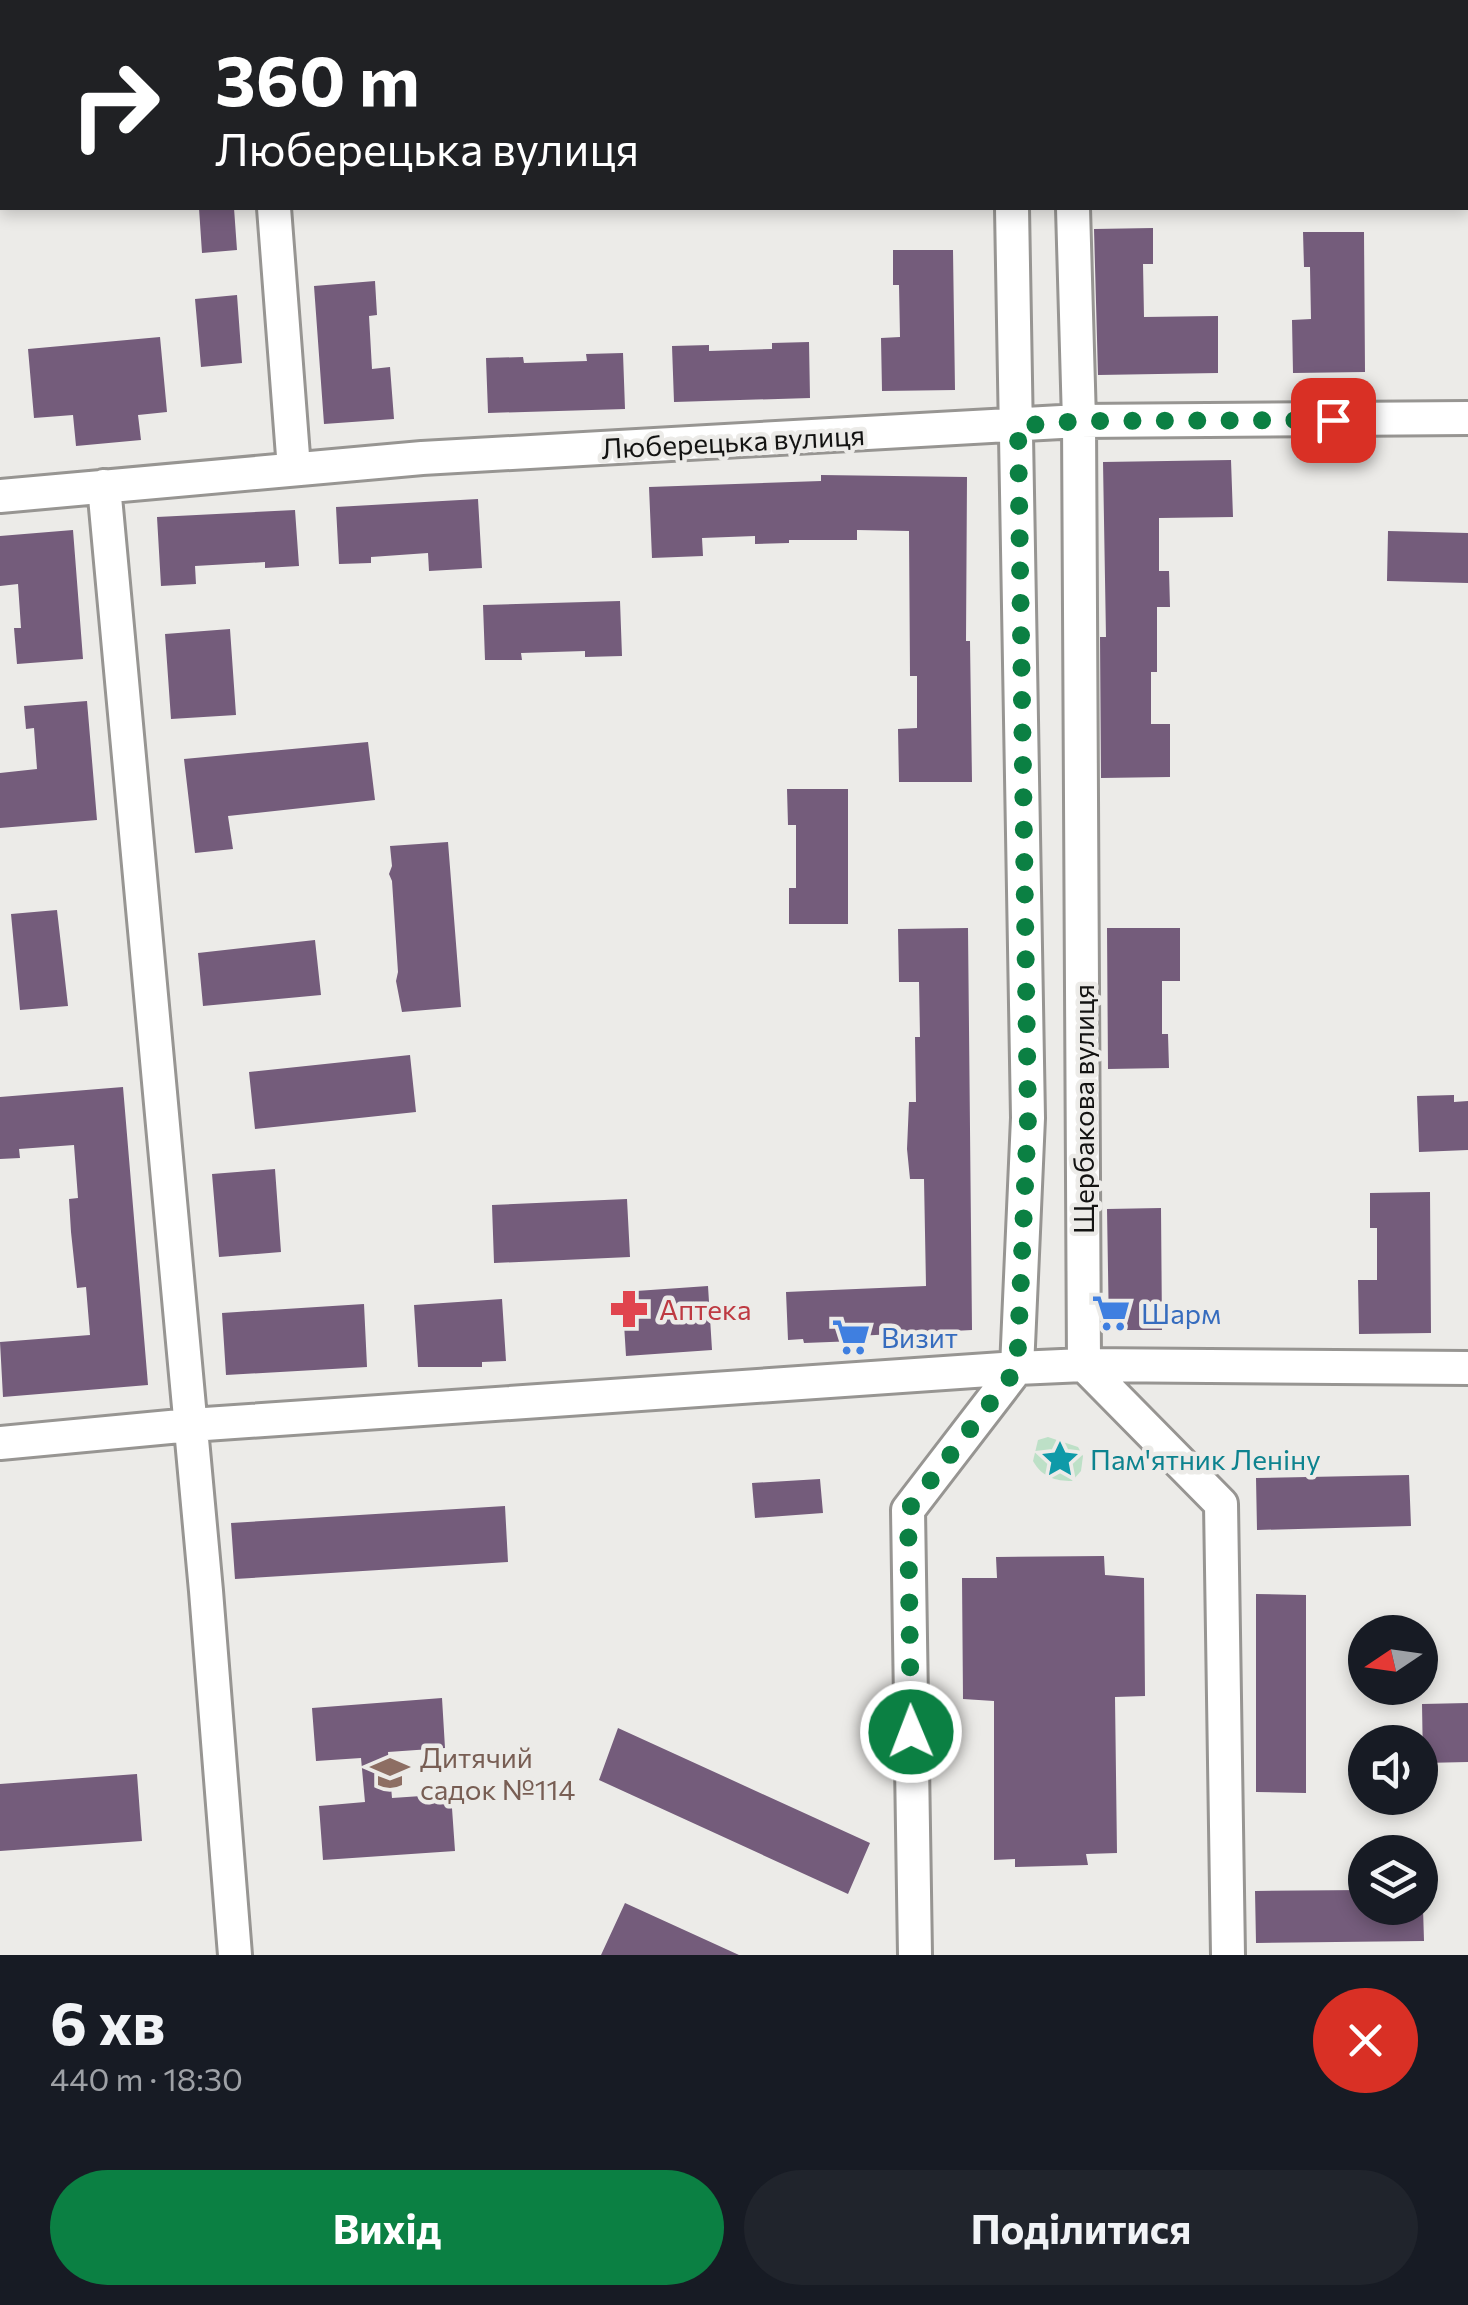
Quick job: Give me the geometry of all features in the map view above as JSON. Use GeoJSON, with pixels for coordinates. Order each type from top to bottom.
{"type":"FeatureCollection","features":[{"type":"Feature","properties":{"kind":"street"},"geometry":{"type":"LineString","coordinates":[[274,210],[294,469]]}},
{"type":"Feature","properties":{"kind":"street","name":"Щербакова вулиця"},"geometry":{"type":"LineString","coordinates":[[1012,210],[1028,1118],[1017,1368]]}},
{"type":"Feature","properties":{"kind":"street","name":"Щербакова вулиця"},"geometry":{"type":"LineString","coordinates":[[1073,210],[1079,421],[1084,1365]]}},
{"type":"Feature","properties":{"kind":"street","name":"Люберецька вулиця"},"geometry":{"type":"LineString","coordinates":[[0,496],[422,458],[1079,421],[1468,418]]}},
{"type":"Feature","properties":{"kind":"street"},"geometry":{"type":"LineString","coordinates":[[104,486],[191,1426],[235,1955]]}},
{"type":"Feature","properties":{"kind":"street"},"geometry":{"type":"LineString","coordinates":[[1084,1365],[1221,1504],[1228,1955]]}},
{"type":"Feature","properties":{"kind":"street"},"geometry":{"type":"LineString","coordinates":[[915,1955],[908,1510],[1017,1368]]}},
{"type":"Feature","properties":{"kind":"street"},"geometry":{"type":"LineString","coordinates":[[0,1443],[1017,1368],[1468,1368]]}},
{"type":"Feature","properties":{"kind":"green space"},"geometry":{"type":"Polygon","coordinates":[[[1048,1437],[1078,1447],[1083,1456],[1081,1471],[1072,1481],[1050,1477],[1033,1461],[1038,1440],[1048,1437]]]}},
{"type":"Feature","properties":{"kind":"building"},"geometry":{"type":"Polygon","coordinates":[[[199,210],[234,210],[237,250],[202,253],[199,210]]]}},
{"type":"Feature","properties":{"kind":"building"},"geometry":{"type":"Polygon","coordinates":[[[1153,228],[1153,264],[1143,264],[1144,317],[1218,316],[1218,373],[1098,375],[1094,229],[1153,228]]]}},
{"type":"Feature","properties":{"kind":"building"},"geometry":{"type":"Polygon","coordinates":[[[1303,232],[1364,232],[1365,372],[1293,373],[1292,320],[1311,319],[1310,267],[1304,267],[1303,232]]]}},
{"type":"Feature","properties":{"kind":"building"},"geometry":{"type":"Polygon","coordinates":[[[893,250],[953,250],[955,390],[882,391],[881,338],[900,337],[899,285],[893,285],[893,250]]]}},
{"type":"Feature","properties":{"kind":"building"},"geometry":{"type":"Polygon","coordinates":[[[375,281],[377,315],[369,316],[372,369],[390,367],[394,419],[324,424],[314,286],[375,281]]]}},
{"type":"Feature","properties":{"kind":"building"},"geometry":{"type":"Polygon","coordinates":[[[237,295],[242,363],[201,367],[195,299],[237,295]]]}},
{"type":"Feature","properties":{"kind":"building"},"geometry":{"type":"Polygon","coordinates":[[[160,337],[167,412],[138,415],[141,440],[76,446],[73,415],[34,418],[28,349],[160,337]]]}},
{"type":"Feature","properties":{"kind":"building"},"geometry":{"type":"Polygon","coordinates":[[[809,342],[810,398],[674,402],[672,346],[709,345],[709,351],[772,349],[772,343],[809,342]]]}},
{"type":"Feature","properties":{"kind":"building"},"geometry":{"type":"Polygon","coordinates":[[[623,353],[625,409],[488,413],[486,358],[523,357],[524,363],[587,361],[586,354],[623,353]]]}},
{"type":"Feature","properties":{"kind":"building"},"geometry":{"type":"Polygon","coordinates":[[[1231,460],[1233,517],[1159,518],[1159,571],[1169,571],[1170,607],[1157,607],[1157,672],[1151,672],[1151,724],[1170,724],[1170,777],[1101,778],[1100,637],[1106,637],[1103,462],[1231,460]]]}},
{"type":"Feature","properties":{"kind":"building"},"geometry":{"type":"Polygon","coordinates":[[[821,475],[967,477],[966,641],[970,641],[972,782],[899,782],[898,729],[917,728],[917,676],[910,676],[909,531],[857,530],[857,540],[789,543],[755,544],[755,536],[702,538],[703,556],[652,558],[649,487],[821,481],[821,475]]]}},
{"type":"Feature","properties":{"kind":"building"},"geometry":{"type":"Polygon","coordinates":[[[478,499],[482,568],[429,571],[428,553],[371,557],[371,563],[339,564],[336,507],[478,499]]]}},
{"type":"Feature","properties":{"kind":"building"},"geometry":{"type":"Polygon","coordinates":[[[295,510],[299,566],[265,568],[265,562],[195,566],[196,584],[161,586],[157,517],[295,510]]]}},
{"type":"Feature","properties":{"kind":"building"},"geometry":{"type":"Polygon","coordinates":[[[73,530],[83,659],[17,664],[14,628],[21,628],[18,584],[0,586],[0,536],[73,530]]]}},
{"type":"Feature","properties":{"kind":"building"},"geometry":{"type":"Polygon","coordinates":[[[1388,531],[1468,533],[1468,583],[1387,581],[1388,531]]]}},
{"type":"Feature","properties":{"kind":"building"},"geometry":{"type":"Polygon","coordinates":[[[620,601],[622,656],[585,657],[585,651],[521,653],[522,660],[485,660],[483,605],[620,601]]]}},
{"type":"Feature","properties":{"kind":"building"},"geometry":{"type":"Polygon","coordinates":[[[230,629],[236,715],[171,719],[165,634],[230,629]]]}},
{"type":"Feature","properties":{"kind":"building"},"geometry":{"type":"Polygon","coordinates":[[[87,701],[97,820],[0,828],[0,773],[37,769],[34,728],[26,729],[24,706],[87,701]]]}},
{"type":"Feature","properties":{"kind":"building"},"geometry":{"type":"Polygon","coordinates":[[[368,742],[375,800],[228,816],[233,849],[195,853],[184,759],[368,742]]]}},
{"type":"Feature","properties":{"kind":"building"},"geometry":{"type":"Polygon","coordinates":[[[787,789],[848,789],[848,924],[789,924],[789,888],[796,888],[796,825],[788,825],[787,789]]]}},
{"type":"Feature","properties":{"kind":"building"},"geometry":{"type":"Polygon","coordinates":[[[448,842],[461,1007],[402,1012],[396,981],[390,846],[448,842]]]}},
{"type":"Feature","properties":{"kind":"building"},"geometry":{"type":"Polygon","coordinates":[[[57,910],[68,1006],[20,1010],[11,914],[57,910]]]}},
{"type":"Feature","properties":{"kind":"building"},"geometry":{"type":"Polygon","coordinates":[[[968,928],[972,1330],[856,1336],[856,1341],[788,1340],[786,1292],[926,1286],[924,1179],[910,1179],[907,1149],[909,1102],[916,1102],[919,982],[899,982],[898,929],[968,928]]]}},
{"type":"Feature","properties":{"kind":"building"},"geometry":{"type":"Polygon","coordinates":[[[1107,928],[1180,928],[1180,981],[1162,981],[1162,1034],[1168,1034],[1169,1068],[1108,1069],[1107,928]]]}},
{"type":"Feature","properties":{"kind":"building"},"geometry":{"type":"Polygon","coordinates":[[[315,940],[321,995],[203,1006],[198,953],[315,940]]]}},
{"type":"Feature","properties":{"kind":"building"},"geometry":{"type":"Polygon","coordinates":[[[410,1055],[416,1112],[255,1129],[249,1072],[410,1055]]]}},
{"type":"Feature","properties":{"kind":"building"},"geometry":{"type":"Polygon","coordinates":[[[123,1087],[148,1385],[3,1397],[0,1342],[90,1335],[86,1287],[77,1288],[71,1232],[69,1199],[78,1198],[74,1145],[19,1149],[20,1158],[0,1159],[0,1097],[123,1087]]]}},
{"type":"Feature","properties":{"kind":"building"},"geometry":{"type":"Polygon","coordinates":[[[1454,1095],[1454,1102],[1468,1101],[1468,1150],[1419,1152],[1417,1096],[1454,1095]]]}},
{"type":"Feature","properties":{"kind":"building"},"geometry":{"type":"Polygon","coordinates":[[[275,1169],[281,1252],[219,1257],[212,1174],[275,1169]]]}},
{"type":"Feature","properties":{"kind":"building"},"geometry":{"type":"Polygon","coordinates":[[[1430,1192],[1431,1333],[1359,1334],[1358,1280],[1377,1280],[1377,1228],[1370,1228],[1370,1193],[1430,1192]]]}},
{"type":"Feature","properties":{"kind":"building"},"geometry":{"type":"Polygon","coordinates":[[[627,1199],[630,1257],[494,1263],[492,1205],[627,1199]]]}},
{"type":"Feature","properties":{"kind":"building"},"geometry":{"type":"Polygon","coordinates":[[[1161,1208],[1162,1330],[1109,1330],[1107,1209],[1161,1208]]]}},
{"type":"Feature","properties":{"kind":"building"},"geometry":{"type":"Polygon","coordinates":[[[708,1286],[712,1350],[626,1356],[622,1292],[708,1286]]]}},
{"type":"Feature","properties":{"kind":"building"},"geometry":{"type":"Polygon","coordinates":[[[502,1299],[506,1361],[482,1362],[482,1367],[418,1367],[414,1305],[502,1299]]]}},
{"type":"Feature","properties":{"kind":"building"},"geometry":{"type":"Polygon","coordinates":[[[364,1304],[367,1367],[226,1375],[222,1313],[364,1304]]]}},
{"type":"Feature","properties":{"kind":"building"},"geometry":{"type":"Polygon","coordinates":[[[1409,1475],[1411,1526],[1257,1530],[1256,1478],[1409,1475]]]}},
{"type":"Feature","properties":{"kind":"building"},"geometry":{"type":"Polygon","coordinates":[[[820,1479],[823,1513],[755,1518],[752,1483],[820,1479]]]}},
{"type":"Feature","properties":{"kind":"building"},"geometry":{"type":"Polygon","coordinates":[[[505,1506],[508,1562],[235,1579],[231,1523],[505,1506]]]}},
{"type":"Feature","properties":{"kind":"building"},"geometry":{"type":"Polygon","coordinates":[[[1104,1556],[1105,1575],[1144,1578],[1145,1696],[1115,1697],[1117,1853],[1086,1854],[1088,1865],[1015,1867],[1015,1859],[994,1860],[994,1701],[963,1699],[962,1578],[997,1578],[996,1557],[1104,1556]]]}},
{"type":"Feature","properties":{"kind":"building"},"geometry":{"type":"Polygon","coordinates":[[[1256,1594],[1306,1595],[1306,1793],[1256,1792],[1256,1594]]]}},
{"type":"Feature","properties":{"kind":"building"},"geometry":{"type":"Polygon","coordinates":[[[442,1698],[445,1748],[388,1752],[392,1798],[451,1794],[455,1851],[323,1860],[319,1806],[365,1802],[361,1758],[316,1761],[312,1708],[442,1698]]]}},
{"type":"Feature","properties":{"kind":"building"},"geometry":{"type":"Polygon","coordinates":[[[1468,1703],[1468,1762],[1438,1763],[1438,1725],[1422,1725],[1422,1705],[1468,1703]]]}},
{"type":"Feature","properties":{"kind":"building"},"geometry":{"type":"Polygon","coordinates":[[[618,1728],[870,1843],[848,1894],[599,1780],[618,1728]]]}},
{"type":"Feature","properties":{"kind":"building"},"geometry":{"type":"Polygon","coordinates":[[[137,1774],[142,1841],[0,1851],[0,1784],[137,1774]]]}},
{"type":"Feature","properties":{"kind":"building"},"geometry":{"type":"Polygon","coordinates":[[[1348,1890],[1348,1925],[1424,1925],[1424,1941],[1256,1943],[1255,1891],[1348,1890]]]}},
{"type":"Feature","properties":{"kind":"building"},"geometry":{"type":"Polygon","coordinates":[[[625,1903],[739,1955],[601,1955],[625,1903]]]}},
{"type":"Feature","properties":{"kind":"place","name":"Аптека"},"geometry":{"type":"Point","coordinates":[629,1309]}},
{"type":"Feature","properties":{"kind":"place","name":"Шарм"},"geometry":{"type":"Point","coordinates":[1111,1313]}},
{"type":"Feature","properties":{"kind":"place","name":"Визит"},"geometry":{"type":"Point","coordinates":[851,1337]}},
{"type":"Feature","properties":{"kind":"place","name":"Пам'ятник Леніну"},"geometry":{"type":"Point","coordinates":[1060,1459]}},
{"type":"Feature","properties":{"kind":"place","name":"Дитячий садок №114"},"geometry":{"type":"Point","coordinates":[390,1773]}},
{"type":"Feature","properties":{"kind":"route"},"geometry":{"type":"LineString","coordinates":[[911,1732],[908,1510],[1017,1368],[1028,1118],[1018,426],[1079,421],[1333,420]]}}]}
